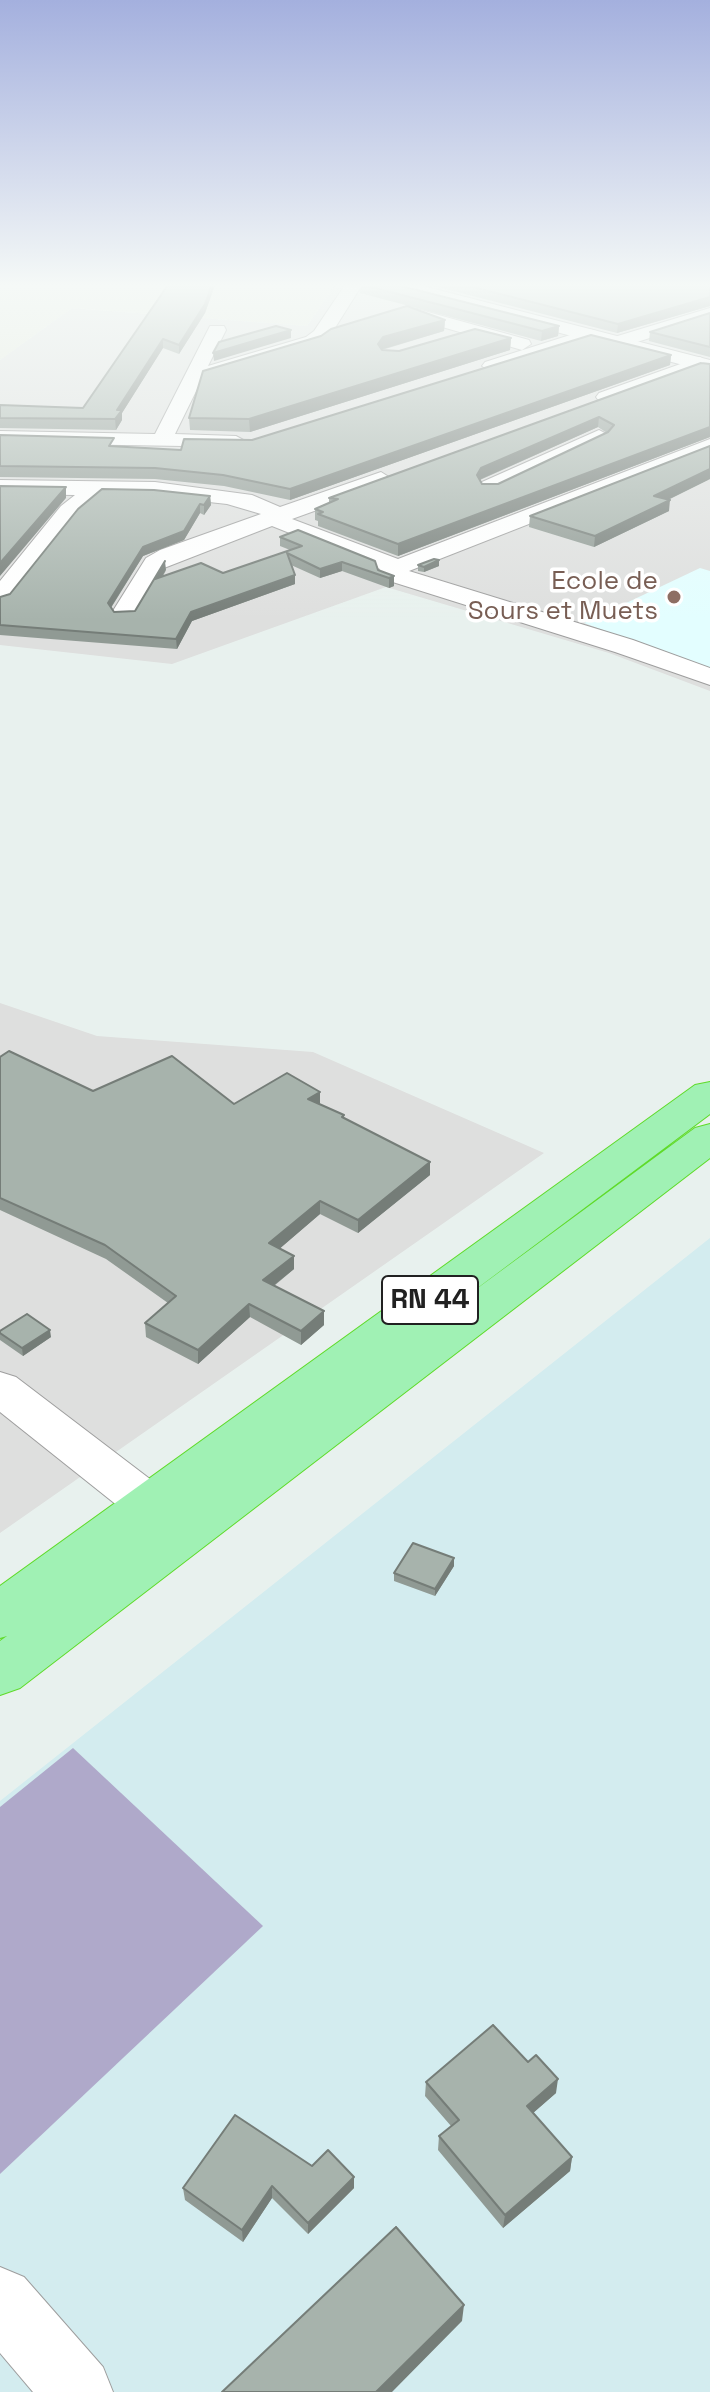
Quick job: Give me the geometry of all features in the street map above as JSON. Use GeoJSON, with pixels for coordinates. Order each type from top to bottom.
{"type":"FeatureCollection","features":[{"type":"Feature","properties":{"kind":"highway","name":"RN 44"},"geometry":{"type":"LineString","coordinates":[[0,1616],[710,1094]]}},
{"type":"Feature","properties":{"kind":"highway","name":"RN 44"},"geometry":{"type":"LineString","coordinates":[[0,1672],[710,1137]]}},
{"type":"Feature","properties":{"kind":"street"},"geometry":{"type":"LineString","coordinates":[[162,440],[184,397]]}},
{"type":"Feature","properties":{"kind":"street"},"geometry":{"type":"LineString","coordinates":[[584,405],[609,397]]}},
{"type":"Feature","properties":{"kind":"street"},"geometry":{"type":"LineString","coordinates":[[490,487],[599,436]]}},
{"type":"Feature","properties":{"kind":"street"},"geometry":{"type":"LineString","coordinates":[[0,437],[260,440]]}},
{"type":"Feature","properties":{"kind":"street"},"geometry":{"type":"LineString","coordinates":[[0,597],[69,511],[106,489],[137,440]]}},
{"type":"Feature","properties":{"kind":"street"},"geometry":{"type":"LineString","coordinates":[[710,445],[389,573],[624,646],[710,677]]}},
{"type":"Feature","properties":{"kind":"street"},"geometry":{"type":"LineString","coordinates":[[570,450],[640,472]]}},
{"type":"Feature","properties":{"kind":"street"},"geometry":{"type":"LineString","coordinates":[[124,614],[155,563],[202,542],[409,469]]}},
{"type":"Feature","properties":{"kind":"street"},"geometry":{"type":"LineString","coordinates":[[0,487],[185,491],[227,497],[260,505],[282,523],[398,567]]}},
{"type":"Feature","properties":{"kind":"street"},"geometry":{"type":"LineString","coordinates":[[0,1388],[150,1505]]}},
{"type":"Feature","properties":{"kind":"street"},"geometry":{"type":"LineString","coordinates":[[0,2301],[78,2392]]}},
{"type":"Feature","properties":{"kind":"shaded area"},"geometry":{"type":"Polygon","coordinates":[[[0,397],[710,397],[710,691],[609,653],[386,587],[172,664],[0,645],[0,397]]]}},
{"type":"Feature","properties":{"kind":"shaded area","name":"Ecole de Sours et Muets"},"geometry":{"type":"Polygon","coordinates":[[[700,568],[710,571],[710,669],[584,623],[700,568]]]}},
{"type":"Feature","properties":{"kind":"shaded area"},"geometry":{"type":"Polygon","coordinates":[[[0,1003],[97,1036],[313,1052],[544,1153],[0,1533],[0,1003]]]}},
{"type":"Feature","properties":{"kind":"shaded area"},"geometry":{"type":"Polygon","coordinates":[[[710,1238],[710,2392],[0,2392],[0,1801],[710,1238]]]}},
{"type":"Feature","properties":{"kind":"shaded area"},"geometry":{"type":"Polygon","coordinates":[[[73,1748],[263,1926],[0,2174],[0,1807],[73,1748]]]}},
{"type":"Feature","properties":{"kind":"building"},"geometry":{"type":"Polygon","coordinates":[[[91,397],[126,397],[117,410],[122,410],[115,419],[0,418],[0,405],[83,408],[91,397]]]}},
{"type":"Feature","properties":{"kind":"building"},"geometry":{"type":"Polygon","coordinates":[[[195,397],[321,397],[249,419],[189,418],[195,397]]]}},
{"type":"Feature","properties":{"kind":"building"},"geometry":{"type":"Polygon","coordinates":[[[392,397],[553,397],[290,489],[223,475],[155,468],[0,466],[0,435],[114,438],[109,446],[181,450],[184,439],[252,440],[392,397]]]}},
{"type":"Feature","properties":{"kind":"building"},"geometry":{"type":"Polygon","coordinates":[[[608,397],[710,397],[710,427],[398,544],[318,514],[323,512],[315,509],[338,499],[329,498],[608,397]],[[599,417],[481,468],[477,475],[482,484],[498,484],[608,432],[614,425],[599,417]]]}},
{"type":"Feature","properties":{"kind":"building"},"geometry":{"type":"Polygon","coordinates":[[[710,446],[710,469],[654,496],[670,500],[595,536],[530,516],[710,446]]]}},
{"type":"Feature","properties":{"kind":"building"},"geometry":{"type":"Polygon","coordinates":[[[0,486],[66,487],[0,563],[0,486]]]}},
{"type":"Feature","properties":{"kind":"building"},"geometry":{"type":"Polygon","coordinates":[[[102,489],[210,496],[204,505],[200,504],[184,531],[143,547],[108,603],[114,612],[135,611],[165,561],[155,579],[201,563],[223,573],[302,546],[280,537],[298,530],[375,561],[378,570],[394,576],[389,578],[342,562],[320,569],[287,553],[295,575],[191,612],[176,639],[0,625],[0,597],[10,594],[78,509],[102,489]]]}},
{"type":"Feature","properties":{"kind":"building"},"geometry":{"type":"Polygon","coordinates":[[[439,560],[424,567],[418,565],[439,560]]]}},
{"type":"Feature","properties":{"kind":"building"},"geometry":{"type":"Polygon","coordinates":[[[9,1051],[93,1091],[172,1056],[234,1104],[287,1073],[320,1092],[308,1099],[430,1162],[358,1220],[320,1201],[269,1243],[294,1256],[263,1280],[324,1311],[301,1331],[249,1304],[198,1350],[145,1323],[176,1296],[105,1245],[0,1198],[0,1057],[9,1051]]]}},
{"type":"Feature","properties":{"kind":"building"},"geometry":{"type":"Polygon","coordinates":[[[27,1314],[50,1330],[22,1348],[0,1331],[27,1314]]]}},
{"type":"Feature","properties":{"kind":"building"},"geometry":{"type":"Polygon","coordinates":[[[413,1543],[454,1558],[435,1589],[394,1573],[413,1543]]]}},
{"type":"Feature","properties":{"kind":"building"},"geometry":{"type":"Polygon","coordinates":[[[493,2025],[528,2062],[536,2055],[558,2079],[527,2106],[572,2157],[505,2215],[439,2136],[459,2120],[426,2082],[493,2025]]]}},
{"type":"Feature","properties":{"kind":"building"},"geometry":{"type":"Polygon","coordinates":[[[235,2115],[312,2166],[328,2150],[354,2177],[308,2223],[272,2186],[242,2230],[183,2188],[235,2115]]]}},
{"type":"Feature","properties":{"kind":"building"},"geometry":{"type":"Polygon","coordinates":[[[396,2227],[464,2305],[376,2392],[222,2392],[396,2227]]]}},
{"type":"Feature","properties":{"kind":"place","name":"Ecole de Sours et Muets"},"geometry":{"type":"Point","coordinates":[674,597]}}]}
